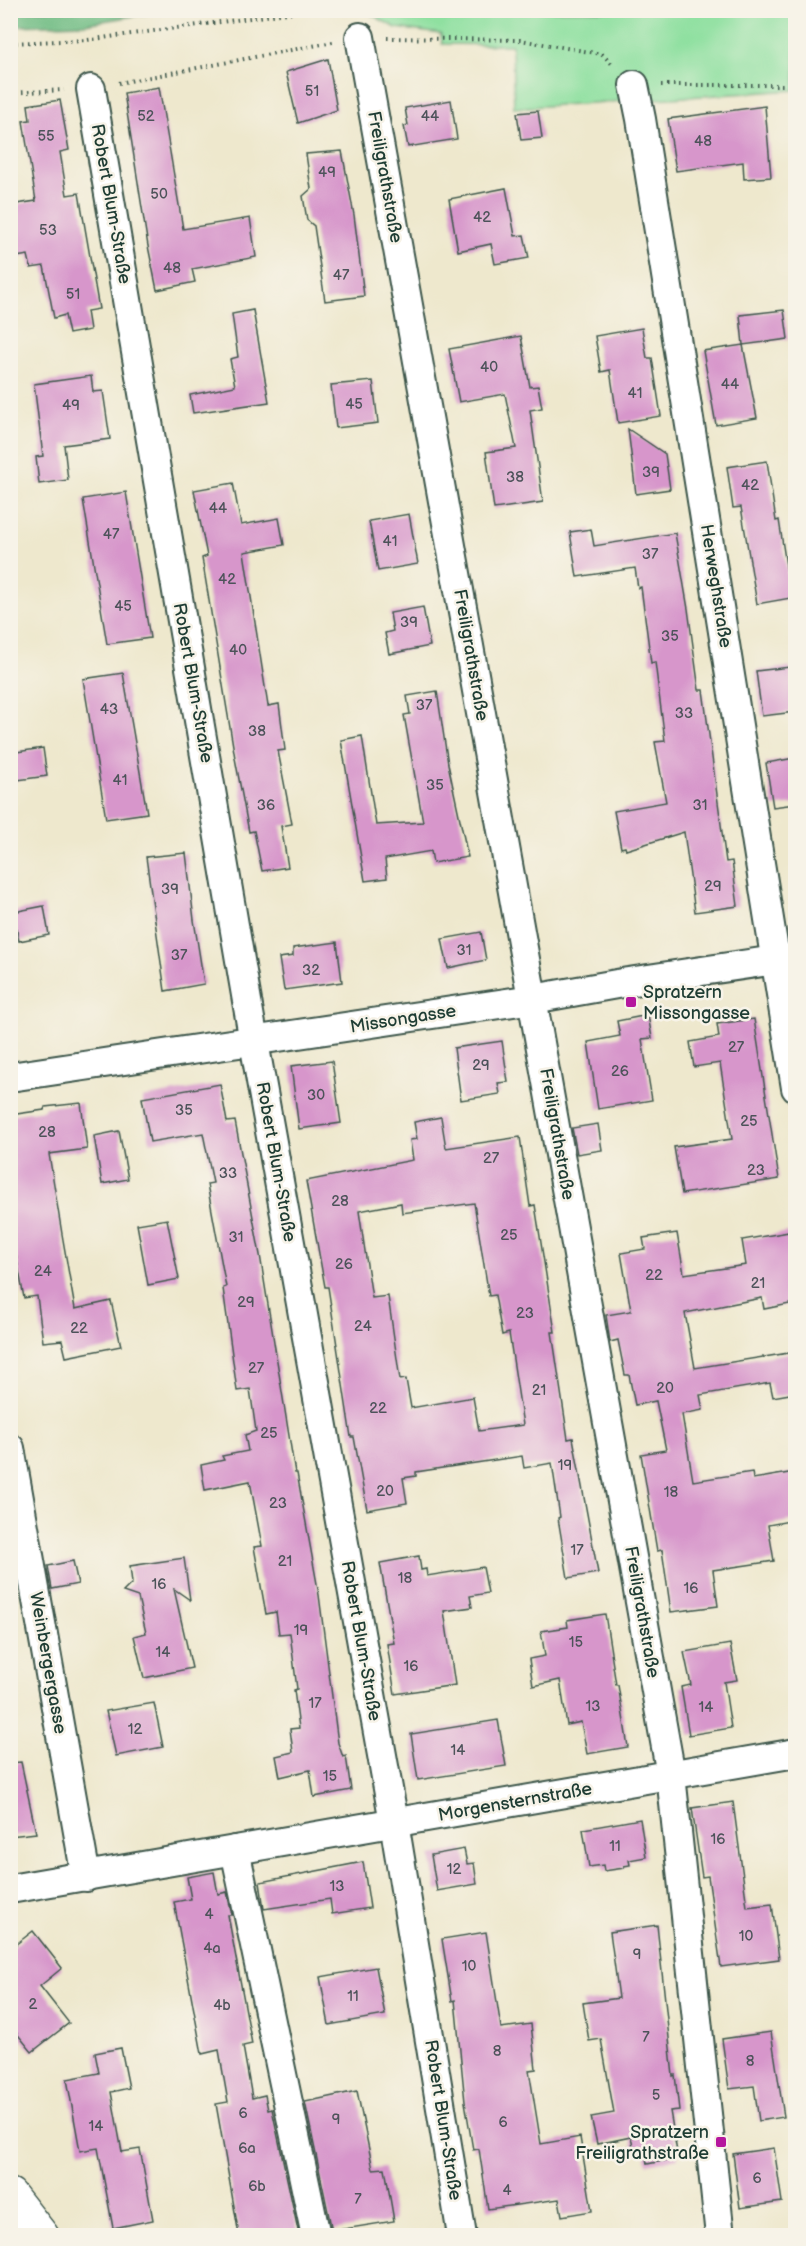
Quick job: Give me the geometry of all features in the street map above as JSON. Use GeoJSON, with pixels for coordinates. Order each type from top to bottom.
{"type":"FeatureCollection","features":[{"type":"Feature","properties":{"kind":"main road"},"geometry":{"type":"LineString","coordinates":[[10,2195],[42,2235]]}},
{"type":"Feature","properties":{"kind":"street","name":"Freiligrathstraße"},"geometry":{"type":"LineString","coordinates":[[360,37],[671,1775],[720,2235]]}},
{"type":"Feature","properties":{"kind":"street","name":"Herweghstraße"},"geometry":{"type":"LineString","coordinates":[[634,85],[642,119],[785,958],[795,1088]]}},
{"type":"Feature","properties":{"kind":"street","name":"Robert Blum-Straße"},"geometry":{"type":"LineString","coordinates":[[91,89],[254,1042],[394,1822],[462,2235]]}},
{"type":"Feature","properties":{"kind":"street","name":"Missongasse"},"geometry":{"type":"LineString","coordinates":[[10,1077],[254,1042],[785,958]]}},
{"type":"Feature","properties":{"kind":"street","name":"Weinbergergasse"},"geometry":{"type":"LineString","coordinates":[[10,1448],[86,1877]]}},
{"type":"Feature","properties":{"kind":"street","name":"Morgensternstraße"},"geometry":{"type":"LineString","coordinates":[[10,1889],[795,1753]]}},
{"type":"Feature","properties":{"kind":"street"},"geometry":{"type":"LineString","coordinates":[[235,1850],[316,2235]]}},
{"type":"Feature","properties":{"kind":"path"},"geometry":{"type":"LineString","coordinates":[[10,43],[87,40],[310,10]]}},
{"type":"Feature","properties":{"kind":"path"},"geometry":{"type":"LineString","coordinates":[[10,93],[91,89],[360,37],[520,40],[602,54],[634,85],[795,85]]}},
{"type":"Feature","properties":{"kind":"green space"},"geometry":{"type":"Polygon","coordinates":[[[10,11],[164,11],[85,24],[11,26],[10,11]]]}},
{"type":"Feature","properties":{"kind":"green space"},"geometry":{"type":"Polygon","coordinates":[[[365,11],[795,11],[795,90],[514,108],[512,45],[442,44],[441,34],[396,28],[365,11]]]}},
{"type":"Feature","properties":{"kind":"building"},"geometry":{"type":"Polygon","coordinates":[[[328,59],[337,110],[298,123],[286,72],[328,59]]]}},
{"type":"Feature","properties":{"kind":"building"},"geometry":{"type":"Polygon","coordinates":[[[159,87],[183,229],[250,218],[256,257],[192,269],[195,282],[157,290],[124,93],[159,87]]]}},
{"type":"Feature","properties":{"kind":"building"},"geometry":{"type":"Polygon","coordinates":[[[60,100],[69,150],[60,152],[67,195],[79,193],[99,309],[87,311],[90,330],[69,334],[65,315],[54,318],[44,266],[31,268],[28,255],[10,258],[10,205],[36,201],[23,121],[30,120],[28,105],[60,100]]]}},
{"type":"Feature","properties":{"kind":"building"},"geometry":{"type":"Polygon","coordinates":[[[451,100],[457,139],[408,147],[404,126],[408,125],[405,108],[451,100]]]}},
{"type":"Feature","properties":{"kind":"building"},"geometry":{"type":"Polygon","coordinates":[[[765,106],[771,177],[744,179],[743,162],[676,171],[668,119],[765,106]]]}},
{"type":"Feature","properties":{"kind":"building"},"geometry":{"type":"Polygon","coordinates":[[[538,111],[542,138],[521,140],[517,113],[538,111]]]}},
{"type":"Feature","properties":{"kind":"building"},"geometry":{"type":"Polygon","coordinates":[[[342,151],[354,215],[364,296],[325,301],[314,226],[307,220],[303,196],[311,189],[306,154],[342,151]]]}},
{"type":"Feature","properties":{"kind":"building"},"geometry":{"type":"Polygon","coordinates":[[[506,188],[515,236],[524,235],[529,258],[495,264],[491,244],[458,251],[449,199],[506,188]]]}},
{"type":"Feature","properties":{"kind":"building"},"geometry":{"type":"Polygon","coordinates":[[[253,310],[269,402],[193,413],[190,395],[235,386],[230,359],[238,357],[232,314],[253,310]]]}},
{"type":"Feature","properties":{"kind":"building"},"geometry":{"type":"Polygon","coordinates":[[[784,310],[788,339],[743,345],[740,315],[784,310]]]}},
{"type":"Feature","properties":{"kind":"building"},"geometry":{"type":"Polygon","coordinates":[[[642,328],[647,358],[652,358],[661,416],[618,423],[610,370],[601,372],[595,336],[642,328]]]}},
{"type":"Feature","properties":{"kind":"building"},"geometry":{"type":"Polygon","coordinates":[[[521,336],[530,387],[538,386],[542,408],[530,410],[543,502],[494,509],[486,452],[516,448],[505,394],[459,402],[449,349],[521,336]]]}},
{"type":"Feature","properties":{"kind":"building"},"geometry":{"type":"Polygon","coordinates":[[[743,345],[757,418],[716,425],[703,351],[743,345]]]}},
{"type":"Feature","properties":{"kind":"building"},"geometry":{"type":"Polygon","coordinates":[[[91,376],[93,392],[103,391],[110,439],[64,445],[68,480],[39,484],[36,457],[43,456],[34,384],[91,376]]]}},
{"type":"Feature","properties":{"kind":"building"},"geometry":{"type":"Polygon","coordinates":[[[373,381],[378,423],[336,428],[331,385],[373,381]]]}},
{"type":"Feature","properties":{"kind":"building"},"geometry":{"type":"Polygon","coordinates":[[[628,429],[665,454],[670,489],[636,494],[628,429]]]}},
{"type":"Feature","properties":{"kind":"building"},"geometry":{"type":"Polygon","coordinates":[[[767,461],[791,598],[757,604],[741,507],[733,508],[727,467],[767,461]]]}},
{"type":"Feature","properties":{"kind":"building"},"geometry":{"type":"Polygon","coordinates":[[[233,483],[241,525],[279,518],[284,545],[244,552],[268,706],[279,704],[285,750],[278,751],[292,824],[281,826],[288,867],[262,871],[254,831],[249,832],[235,758],[202,558],[207,556],[194,490],[233,483]]]}},
{"type":"Feature","properties":{"kind":"building"},"geometry":{"type":"Polygon","coordinates":[[[126,492],[150,638],[107,644],[83,499],[126,492]]]}},
{"type":"Feature","properties":{"kind":"building"},"geometry":{"type":"Polygon","coordinates":[[[409,514],[418,564],[378,571],[369,521],[409,514]]]}},
{"type":"Feature","properties":{"kind":"building"},"geometry":{"type":"Polygon","coordinates":[[[591,529],[594,546],[675,533],[699,690],[703,690],[726,862],[732,861],[738,906],[695,912],[684,832],[626,850],[625,847],[621,848],[614,811],[666,802],[655,742],[665,741],[655,662],[651,663],[641,587],[638,588],[635,568],[577,577],[570,532],[591,529]]]}},
{"type":"Feature","properties":{"kind":"building"},"geometry":{"type":"Polygon","coordinates":[[[423,607],[430,646],[389,654],[385,633],[393,631],[390,613],[423,607]]]}},
{"type":"Feature","properties":{"kind":"building"},"geometry":{"type":"Polygon","coordinates":[[[790,667],[795,712],[762,716],[756,671],[790,667]]]}},
{"type":"Feature","properties":{"kind":"building"},"geometry":{"type":"Polygon","coordinates":[[[123,673],[147,813],[106,819],[83,679],[123,673]]]}},
{"type":"Feature","properties":{"kind":"building"},"geometry":{"type":"Polygon","coordinates":[[[437,691],[448,764],[468,857],[433,863],[431,851],[385,859],[387,878],[365,881],[341,740],[362,736],[376,825],[423,822],[404,715],[410,714],[407,696],[437,691]]]}},
{"type":"Feature","properties":{"kind":"building"},"geometry":{"type":"Polygon","coordinates":[[[43,748],[47,776],[10,781],[10,753],[43,748]]]}},
{"type":"Feature","properties":{"kind":"building"},"geometry":{"type":"Polygon","coordinates":[[[795,758],[795,804],[773,807],[766,763],[795,758]]]}},
{"type":"Feature","properties":{"kind":"building"},"geometry":{"type":"Polygon","coordinates":[[[186,853],[204,984],[165,991],[146,857],[186,853]]]}},
{"type":"Feature","properties":{"kind":"building"},"geometry":{"type":"Polygon","coordinates":[[[44,906],[49,935],[19,941],[13,912],[44,906]]]}},
{"type":"Feature","properties":{"kind":"building"},"geometry":{"type":"Polygon","coordinates":[[[481,932],[486,960],[448,968],[442,939],[481,932]]]}},
{"type":"Feature","properties":{"kind":"building"},"geometry":{"type":"Polygon","coordinates":[[[337,942],[342,982],[284,990],[279,958],[293,956],[293,948],[337,942]]]}},
{"type":"Feature","properties":{"kind":"building"},"geometry":{"type":"Polygon","coordinates":[[[648,1015],[652,1038],[642,1039],[652,1100],[598,1109],[588,1042],[620,1036],[617,1021],[648,1015]]]}},
{"type":"Feature","properties":{"kind":"building"},"geometry":{"type":"Polygon","coordinates":[[[754,1019],[779,1179],[682,1194],[674,1147],[732,1139],[720,1063],[694,1067],[690,1042],[719,1037],[717,1024],[754,1019]]]}},
{"type":"Feature","properties":{"kind":"building"},"geometry":{"type":"Polygon","coordinates":[[[502,1041],[508,1082],[498,1083],[500,1094],[461,1100],[454,1048],[502,1041]]]}},
{"type":"Feature","properties":{"kind":"building"},"geometry":{"type":"Polygon","coordinates":[[[332,1061],[341,1123],[299,1129],[291,1066],[332,1061]]]}},
{"type":"Feature","properties":{"kind":"building"},"geometry":{"type":"Polygon","coordinates":[[[220,1084],[227,1122],[235,1121],[260,1255],[295,1473],[297,1473],[319,1595],[338,1743],[343,1757],[346,1756],[351,1790],[314,1797],[310,1770],[280,1777],[276,1756],[293,1752],[290,1729],[299,1728],[294,1690],[297,1689],[290,1633],[279,1634],[276,1612],[266,1614],[254,1547],[262,1546],[250,1481],[205,1490],[201,1465],[224,1460],[222,1456],[248,1451],[245,1435],[256,1431],[250,1389],[237,1391],[223,1288],[226,1287],[207,1184],[213,1183],[203,1133],[150,1142],[142,1098],[220,1084]]]}},
{"type":"Feature","properties":{"kind":"building"},"geometry":{"type":"Polygon","coordinates":[[[81,1103],[87,1149],[49,1154],[62,1234],[75,1309],[111,1301],[121,1346],[66,1357],[62,1340],[43,1342],[37,1296],[24,1298],[10,1222],[10,1115],[44,1110],[45,1107],[81,1103]]]}},
{"type":"Feature","properties":{"kind":"building"},"geometry":{"type":"Polygon","coordinates":[[[441,1117],[446,1148],[520,1137],[530,1206],[535,1205],[555,1332],[552,1332],[568,1439],[573,1438],[598,1573],[568,1578],[552,1463],[524,1468],[522,1456],[416,1472],[416,1476],[403,1478],[407,1503],[367,1510],[354,1437],[351,1437],[328,1287],[325,1287],[306,1181],[413,1160],[410,1140],[417,1139],[414,1122],[441,1117]],[[401,1203],[359,1211],[372,1298],[388,1296],[400,1380],[406,1379],[411,1408],[473,1397],[479,1431],[523,1425],[509,1333],[502,1335],[495,1295],[489,1296],[474,1203],[402,1213],[401,1203]]]}},
{"type":"Feature","properties":{"kind":"building"},"geometry":{"type":"Polygon","coordinates":[[[598,1124],[602,1150],[577,1154],[572,1128],[598,1124]]]}},
{"type":"Feature","properties":{"kind":"building"},"geometry":{"type":"Polygon","coordinates":[[[119,1131],[128,1179],[102,1184],[94,1136],[119,1131]]]}},
{"type":"Feature","properties":{"kind":"building"},"geometry":{"type":"Polygon","coordinates":[[[167,1219],[179,1279],[148,1285],[137,1224],[167,1219]]]}},
{"type":"Feature","properties":{"kind":"building"},"geometry":{"type":"Polygon","coordinates":[[[795,1231],[795,1263],[790,1263],[795,1303],[764,1309],[762,1298],[685,1313],[695,1368],[795,1352],[795,1393],[773,1397],[770,1383],[700,1395],[703,1410],[682,1414],[693,1481],[752,1472],[753,1479],[795,1472],[795,1520],[768,1525],[774,1561],[713,1570],[718,1606],[671,1612],[662,1550],[657,1551],[641,1454],[666,1450],[656,1401],[635,1405],[629,1375],[625,1375],[618,1340],[610,1342],[606,1315],[631,1311],[621,1253],[645,1249],[643,1238],[677,1233],[684,1274],[746,1265],[742,1240],[795,1231]]]}},
{"type":"Feature","properties":{"kind":"building"},"geometry":{"type":"Polygon","coordinates":[[[419,1556],[421,1570],[426,1569],[427,1576],[483,1567],[488,1593],[470,1596],[472,1607],[444,1611],[455,1685],[395,1694],[387,1644],[394,1643],[380,1563],[419,1556]]]}},
{"type":"Feature","properties":{"kind":"building"},"geometry":{"type":"Polygon","coordinates":[[[184,1558],[190,1600],[174,1589],[192,1668],[144,1678],[134,1636],[146,1633],[138,1597],[123,1592],[132,1583],[130,1566],[184,1558]]]}},
{"type":"Feature","properties":{"kind":"building"},"geometry":{"type":"Polygon","coordinates":[[[73,1561],[78,1584],[52,1589],[48,1566],[73,1561]]]}},
{"type":"Feature","properties":{"kind":"building"},"geometry":{"type":"Polygon","coordinates":[[[605,1614],[628,1747],[587,1754],[581,1722],[567,1725],[560,1680],[533,1686],[529,1659],[545,1656],[541,1631],[568,1627],[567,1620],[605,1614]]]}},
{"type":"Feature","properties":{"kind":"building"},"geometry":{"type":"Polygon","coordinates":[[[730,1644],[737,1680],[724,1682],[731,1728],[689,1735],[681,1687],[691,1685],[684,1652],[730,1644]]]}},
{"type":"Feature","properties":{"kind":"building"},"geometry":{"type":"Polygon","coordinates":[[[154,1703],[163,1747],[116,1756],[106,1711],[154,1703]]]}},
{"type":"Feature","properties":{"kind":"building"},"geometry":{"type":"Polygon","coordinates":[[[498,1720],[506,1766],[418,1780],[411,1734],[498,1720]]]}},
{"type":"Feature","properties":{"kind":"building"},"geometry":{"type":"Polygon","coordinates":[[[21,1762],[36,1833],[10,1836],[10,1763],[21,1762]]]}},
{"type":"Feature","properties":{"kind":"building"},"geometry":{"type":"Polygon","coordinates":[[[733,1802],[747,1907],[772,1904],[779,1959],[721,1967],[708,1876],[702,1877],[692,1808],[733,1802]]]}},
{"type":"Feature","properties":{"kind":"building"},"geometry":{"type":"Polygon","coordinates":[[[640,1819],[646,1857],[629,1860],[630,1865],[624,1868],[604,1871],[603,1865],[589,1867],[583,1829],[640,1819]]]}},
{"type":"Feature","properties":{"kind":"building"},"geometry":{"type":"Polygon","coordinates":[[[464,1849],[467,1864],[474,1863],[477,1884],[437,1891],[431,1855],[464,1849]]]}},
{"type":"Feature","properties":{"kind":"building"},"geometry":{"type":"Polygon","coordinates":[[[363,1862],[370,1908],[332,1914],[330,1899],[264,1909],[260,1882],[363,1862]]]}},
{"type":"Feature","properties":{"kind":"building"},"geometry":{"type":"Polygon","coordinates":[[[214,1872],[218,1894],[227,1892],[232,1915],[228,1915],[252,2044],[243,2046],[252,2098],[265,2095],[268,2110],[272,2109],[299,2235],[239,2235],[216,2104],[228,2102],[219,2050],[202,2054],[174,1902],[191,1899],[187,1877],[214,1872]]]}},
{"type":"Feature","properties":{"kind":"building"},"geometry":{"type":"Polygon","coordinates":[[[657,1925],[673,2076],[675,2075],[679,2110],[670,2111],[678,2158],[647,2164],[645,2150],[634,2152],[631,2137],[597,2144],[591,2117],[614,2113],[601,2039],[589,2041],[583,2003],[619,1998],[610,1932],[657,1925]]]}},
{"type":"Feature","properties":{"kind":"building"},"geometry":{"type":"Polygon","coordinates":[[[33,1931],[62,1968],[40,1986],[69,2023],[32,2052],[10,2025],[10,1949],[33,1931]]]}},
{"type":"Feature","properties":{"kind":"building"},"geometry":{"type":"Polygon","coordinates":[[[486,1932],[501,2028],[531,2024],[536,2069],[529,2070],[541,2144],[580,2137],[592,2211],[562,2216],[559,2199],[488,2209],[479,2149],[473,2150],[465,2102],[455,2000],[452,2001],[442,1939],[486,1932]]]}},
{"type":"Feature","properties":{"kind":"building"},"geometry":{"type":"Polygon","coordinates":[[[376,1967],[385,2015],[329,2025],[320,1977],[376,1967]]]}},
{"type":"Feature","properties":{"kind":"building"},"geometry":{"type":"Polygon","coordinates":[[[771,2032],[784,2117],[759,2121],[754,2086],[729,2089],[722,2039],[771,2032]]]}},
{"type":"Feature","properties":{"kind":"building"},"geometry":{"type":"Polygon","coordinates":[[[121,2048],[129,2088],[111,2092],[122,2152],[140,2149],[153,2220],[113,2228],[98,2148],[80,2151],[67,2079],[99,2073],[95,2053],[121,2048]]]}},
{"type":"Feature","properties":{"kind":"building"},"geometry":{"type":"Polygon","coordinates":[[[357,2091],[373,2169],[385,2168],[394,2221],[332,2231],[305,2102],[357,2091]]]}},
{"type":"Feature","properties":{"kind":"building"},"geometry":{"type":"Polygon","coordinates":[[[774,2148],[782,2202],[740,2208],[733,2154],[774,2148]]]}},
{"type":"Feature","properties":{"kind":"place","name":"Spratzern Missongasse"},"geometry":{"type":"Point","coordinates":[631,1002]}},
{"type":"Feature","properties":{"kind":"place","name":"Spratzern Freiligrathstraße"},"geometry":{"type":"Point","coordinates":[721,2142]}}]}
